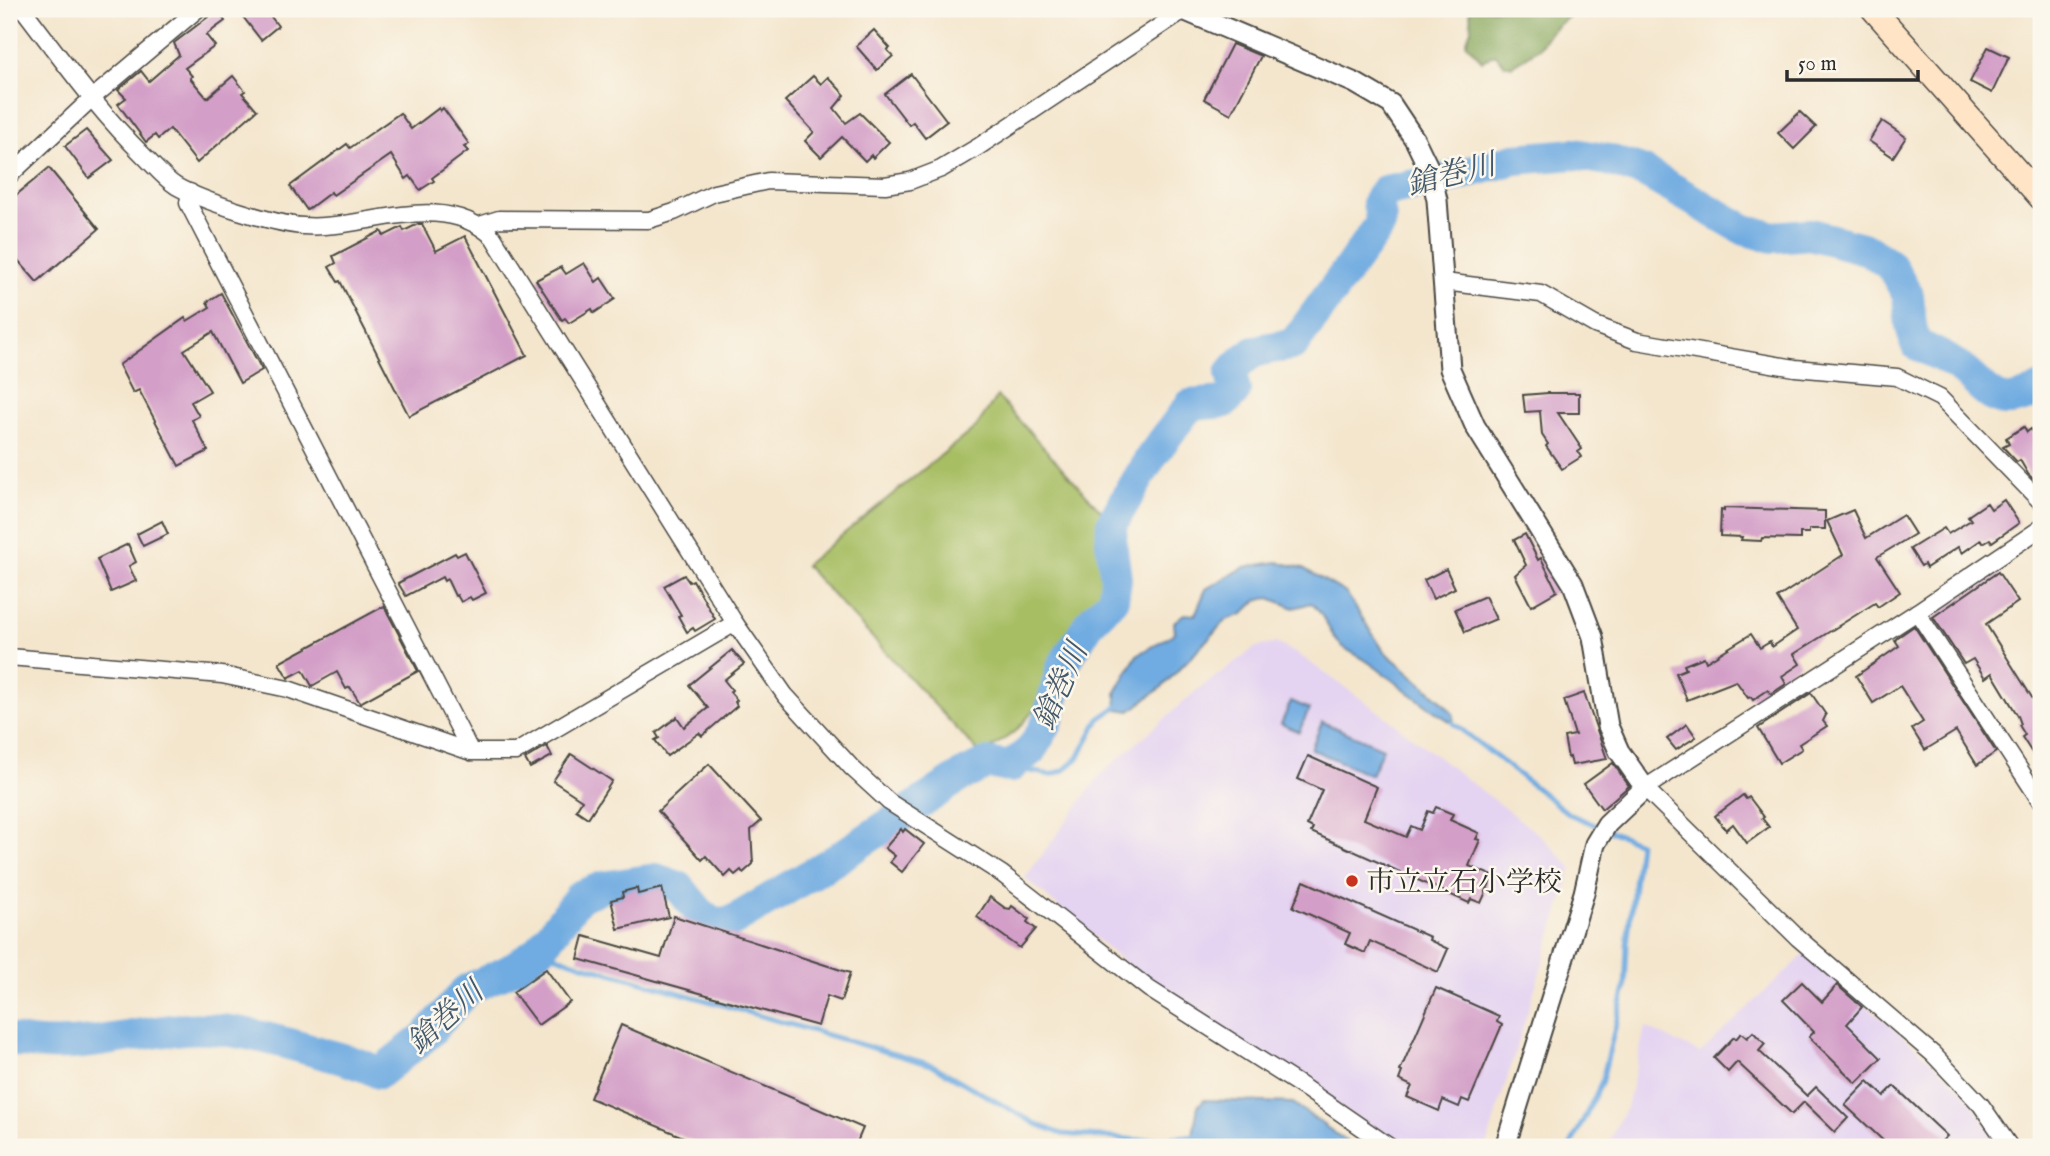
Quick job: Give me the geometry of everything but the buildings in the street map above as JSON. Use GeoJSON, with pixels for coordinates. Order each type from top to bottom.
{"type":"FeatureCollection","features":[{"type":"Feature","properties":{"kind":"main road"},"geometry":{"type":"LineString","coordinates":[[1873,9],[2041,198]]}},
{"type":"Feature","properties":{"kind":"street"},"geometry":{"type":"LineString","coordinates":[[23,9],[91,99],[175,185],[259,216],[305,227],[399,214],[457,215],[481,225],[493,237],[735,623],[785,695],[852,768],[889,802],[1002,874],[1149,989],[1306,1089],[1390,1147]]}},
{"type":"Feature","properties":{"kind":"street"},"geometry":{"type":"LineString","coordinates":[[9,176],[91,99],[198,9]]}},
{"type":"Feature","properties":{"kind":"street"},"geometry":{"type":"LineString","coordinates":[[481,225],[499,219],[649,220],[674,212],[714,193],[768,181],[884,185],[910,181],[942,169],[978,147],[1182,9],[1210,14],[1355,83],[1391,104],[1415,140],[1431,173],[1437,201],[1450,369],[1475,426],[1573,584],[1593,637],[1608,726],[1619,751],[1645,788],[1798,938],[1933,1054],[1981,1105],[2010,1147]]}},
{"type":"Feature","properties":{"kind":"street"},"geometry":{"type":"LineString","coordinates":[[190,192],[188,203],[471,752]]}},
{"type":"Feature","properties":{"kind":"street"},"geometry":{"type":"LineString","coordinates":[[1444,282],[1541,294],[1595,325],[1637,341],[1795,368],[1896,377],[1940,398],[2041,502]]}},
{"type":"Feature","properties":{"kind":"street"},"geometry":{"type":"LineString","coordinates":[[1505,1147],[1584,893],[1595,844],[1607,824],[1645,788],[1917,612],[2041,528]]}},
{"type":"Feature","properties":{"kind":"street"},"geometry":{"type":"LineString","coordinates":[[1917,612],[2041,802]]}},
{"type":"Feature","properties":{"kind":"street"},"geometry":{"type":"LineString","coordinates":[[9,657],[222,675],[288,689],[471,752],[516,752],[735,623]]}},
{"type":"Feature","properties":{"kind":"shaded area"},"geometry":{"type":"Polygon","coordinates":[[[1277,643],[1301,656],[1374,708],[1541,836],[1572,868],[1486,1147],[1402,1147],[1180,1003],[1130,967],[1025,878],[1100,775],[1196,691],[1256,647],[1277,643]]]}},
{"type":"Feature","properties":{"kind":"shaded area"},"geometry":{"type":"Polygon","coordinates":[[[1806,953],[1965,1093],[2001,1147],[1606,1147],[1628,1103],[1645,1027],[1700,1053],[1806,953]]]}},
{"type":"Feature","properties":{"kind":"green space"},"geometry":{"type":"Polygon","coordinates":[[[1470,9],[1590,9],[1572,14],[1550,32],[1539,48],[1512,66],[1504,64],[1495,54],[1482,61],[1466,43],[1471,29],[1470,9]]]}},
{"type":"Feature","properties":{"kind":"green space"},"geometry":{"type":"Polygon","coordinates":[[[997,396],[1105,515],[1107,579],[1101,600],[1072,634],[1040,703],[1016,731],[981,755],[805,565],[976,427],[997,396]]]}},
{"type":"Feature","properties":{"kind":"water"},"geometry":{"type":"Polygon","coordinates":[[[1277,562],[1303,568],[1346,593],[1384,651],[1441,700],[1454,715],[1453,723],[1343,647],[1311,603],[1294,608],[1270,598],[1257,600],[1243,614],[1226,620],[1162,687],[1130,711],[1117,709],[1116,692],[1137,655],[1175,633],[1174,622],[1184,614],[1195,615],[1206,589],[1245,567],[1277,562]]]}},
{"type":"Feature","properties":{"kind":"water"},"geometry":{"type":"Polygon","coordinates":[[[1291,701],[1309,709],[1299,732],[1281,724],[1291,701]]]}},
{"type":"Feature","properties":{"kind":"water"},"geometry":{"type":"Polygon","coordinates":[[[1322,722],[1383,748],[1371,775],[1311,749],[1322,722]]]}},
{"type":"Feature","properties":{"kind":"water"},"geometry":{"type":"Polygon","coordinates":[[[1204,1100],[1293,1103],[1354,1147],[1191,1147],[1198,1106],[1204,1100]]]}},
{"type":"Feature","properties":{"kind":"waterway","name":"鎗巻川"},"geometry":{"type":"LineString","coordinates":[[9,1039],[30,1043],[74,1044],[161,1031],[216,1029],[282,1042],[347,1060],[379,1073],[427,1035],[468,989],[510,970],[539,950],[580,896],[603,887],[656,879],[679,887],[701,914],[716,924],[733,921],[838,858],[961,776],[988,763],[1010,767],[1031,750],[1047,723],[1062,667],[1090,622],[1113,599],[1116,579],[1111,542],[1112,523],[1151,457],[1190,405],[1225,402],[1235,391],[1231,373],[1245,358],[1265,349],[1293,345],[1380,225],[1378,202],[1385,191],[1441,180],[1515,159],[1574,154],[1609,160],[1644,172],[1745,230],[1773,237],[1810,234],[1869,250],[1891,266],[1908,295],[1916,344],[1951,362],[1990,395],[1999,399],[2024,397],[2041,389]]}},
{"type":"Feature","properties":{"kind":"waterway"},"geometry":{"type":"LineString","coordinates":[[1010,767],[1051,775],[1064,770],[1078,758],[1099,719],[1121,704]]}},
{"type":"Feature","properties":{"kind":"waterway"},"geometry":{"type":"LineString","coordinates":[[1453,723],[1569,814],[1639,843],[1627,944],[1625,988],[1601,1084],[1570,1147]]}},
{"type":"Feature","properties":{"kind":"waterway"},"geometry":{"type":"LineString","coordinates":[[539,950],[932,1065],[1036,1124],[1062,1134],[1140,1140],[1201,1135],[1204,1147]]}},
{"type":"Feature","properties":{"kind":"place","name":"市立立石小学校"},"geometry":{"type":"Point","coordinates":[1352,881]}}]}
